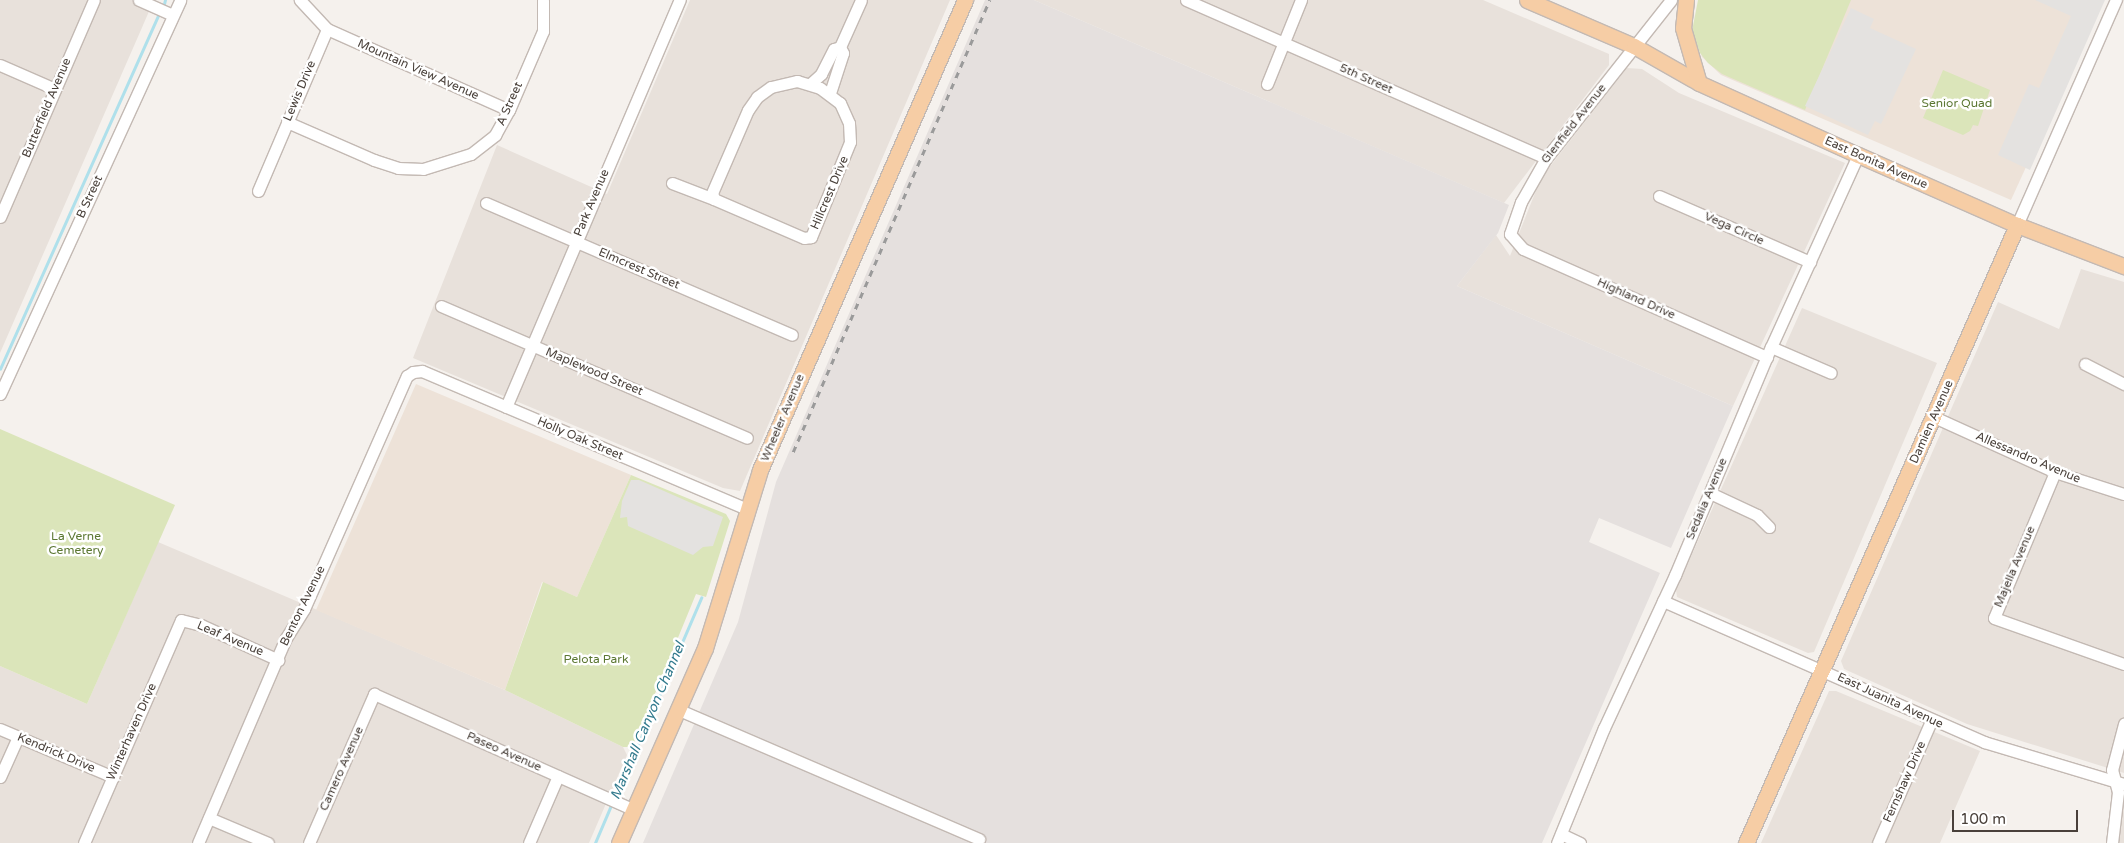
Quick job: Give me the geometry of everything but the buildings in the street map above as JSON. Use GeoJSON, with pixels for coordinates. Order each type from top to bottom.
{"type":"FeatureCollection","features":[{"type":"Feature","properties":{"kind":"main road","name":"Wheeler Avenue"},"geometry":{"type":"LineString","coordinates":[[620,843],[722,600],[747,509],[760,470],[964,0]]}},
{"type":"Feature","properties":{"kind":"main road","name":"East Bonita Avenue"},"geometry":{"type":"LineString","coordinates":[[1527,0],[1634,46],[1699,83],[1858,155],[2017,225],[2124,266]]}},
{"type":"Feature","properties":{"kind":"main road"},"geometry":{"type":"LineString","coordinates":[[1686,0],[1684,28],[1699,83]]}},
{"type":"Feature","properties":{"kind":"main road","name":"Damien Avenue"},"geometry":{"type":"LineString","coordinates":[[1746,843],[2017,225]]}},
{"type":"Feature","properties":{"kind":"street","name":"Butterfield Avenue"},"geometry":{"type":"LineString","coordinates":[[0,217],[5,190],[55,89],[94,0]]}},
{"type":"Feature","properties":{"kind":"street"},"geometry":{"type":"LineString","coordinates":[[139,0],[173,15]]}},
{"type":"Feature","properties":{"kind":"street","name":"B Street"},"geometry":{"type":"LineString","coordinates":[[0,394],[180,0]]}},
{"type":"Feature","properties":{"kind":"street"},"geometry":{"type":"LineString","coordinates":[[300,0],[327,29]]}},
{"type":"Feature","properties":{"kind":"street","name":"A Street"},"geometry":{"type":"LineString","coordinates":[[287,122],[374,160],[398,168],[423,169],[447,164],[483,147],[496,135],[509,110],[543,31],[544,0]]}},
{"type":"Feature","properties":{"kind":"street","name":"Park Avenue"},"geometry":{"type":"LineString","coordinates":[[506,407],[680,0]]}},
{"type":"Feature","properties":{"kind":"street"},"geometry":{"type":"LineString","coordinates":[[810,84],[822,74],[834,49],[840,47],[861,0]]}},
{"type":"Feature","properties":{"kind":"street","name":"5th Street"},"geometry":{"type":"LineString","coordinates":[[1186,0],[1546,158]]}},
{"type":"Feature","properties":{"kind":"street"},"geometry":{"type":"LineString","coordinates":[[1267,84],[1301,0]]}},
{"type":"Feature","properties":{"kind":"street","name":"Glenfield Avenue"},"geometry":{"type":"LineString","coordinates":[[1510,234],[1521,202],[1546,158],[1671,0]]}},
{"type":"Feature","properties":{"kind":"street","name":"Damien Avenue"},"geometry":{"type":"LineString","coordinates":[[2017,225],[2116,0]]}},
{"type":"Feature","properties":{"kind":"street","name":"Mountain View Avenue"},"geometry":{"type":"LineString","coordinates":[[327,29],[509,110]]}},
{"type":"Feature","properties":{"kind":"street","name":"Lewis Drive"},"geometry":{"type":"LineString","coordinates":[[258,190],[327,29]]}},
{"type":"Feature","properties":{"kind":"street"},"geometry":{"type":"LineString","coordinates":[[830,93],[844,53],[840,47]]}},
{"type":"Feature","properties":{"kind":"street"},"geometry":{"type":"LineString","coordinates":[[0,65],[55,89]]}},
{"type":"Feature","properties":{"kind":"street","name":"Hillcrest Drive"},"geometry":{"type":"LineString","coordinates":[[672,183],[804,238],[811,237],[850,142],[849,123],[840,103],[830,93],[810,84],[785,83],[771,87],[757,97],[748,110],[712,193],[714,200]]}},
{"type":"Feature","properties":{"kind":"street","name":"Sedalia Avenue"},"geometry":{"type":"LineString","coordinates":[[1559,839],[1604,728],[1663,600],[1769,352],[1858,155]]}},
{"type":"Feature","properties":{"kind":"street","name":"Vega Circle"},"geometry":{"type":"LineString","coordinates":[[1659,196],[1810,262]]}},
{"type":"Feature","properties":{"kind":"street","name":"Elmcrest Street"},"geometry":{"type":"LineString","coordinates":[[486,203],[792,335]]}},
{"type":"Feature","properties":{"kind":"street","name":"Highland Drive"},"geometry":{"type":"LineString","coordinates":[[1510,234],[1522,250],[1769,352],[1831,373]]}},
{"type":"Feature","properties":{"kind":"street","name":"Maplewood Street"},"geometry":{"type":"LineString","coordinates":[[441,306],[747,438]]}},
{"type":"Feature","properties":{"kind":"street"},"geometry":{"type":"LineString","coordinates":[[2085,364],[2124,384]]}},
{"type":"Feature","properties":{"kind":"street","name":"Holly Oak Street"},"geometry":{"type":"LineString","coordinates":[[413,372],[422,372],[747,509]]}},
{"type":"Feature","properties":{"kind":"street","name":"Benton Avenue"},"geometry":{"type":"LineString","coordinates":[[198,843],[278,660],[304,609],[407,376],[413,372]]}},
{"type":"Feature","properties":{"kind":"street","name":"Allessandro Avenue"},"geometry":{"type":"LineString","coordinates":[[1934,417],[2055,472],[2124,494]]}},
{"type":"Feature","properties":{"kind":"street","name":"Majella Avenue"},"geometry":{"type":"LineString","coordinates":[[2055,472],[1994,618],[2124,664]]}},
{"type":"Feature","properties":{"kind":"street"},"geometry":{"type":"LineString","coordinates":[[1710,493],[1757,515],[1769,527]]}},
{"type":"Feature","properties":{"kind":"street","name":"East Juanita Avenue"},"geometry":{"type":"LineString","coordinates":[[1663,600],[1931,720],[2015,753],[2119,783]]}},
{"type":"Feature","properties":{"kind":"street","name":"Leaf Avenue"},"geometry":{"type":"LineString","coordinates":[[181,620],[201,625],[278,660]]}},
{"type":"Feature","properties":{"kind":"street","name":"Winterhaven Drive"},"geometry":{"type":"LineString","coordinates":[[84,843],[181,620]]}},
{"type":"Feature","properties":{"kind":"street","name":"Paseo Avenue"},"geometry":{"type":"LineString","coordinates":[[374,694],[634,810]]}},
{"type":"Feature","properties":{"kind":"street","name":"Camero Avenue"},"geometry":{"type":"LineString","coordinates":[[309,843],[374,694]]}},
{"type":"Feature","properties":{"kind":"street"},"geometry":{"type":"LineString","coordinates":[[677,709],[979,840]]}},
{"type":"Feature","properties":{"kind":"street","name":"Fernshaw Drive"},"geometry":{"type":"LineString","coordinates":[[1878,843],[1931,720]]}},
{"type":"Feature","properties":{"kind":"street"},"geometry":{"type":"LineString","coordinates":[[2112,843],[2119,783],[2112,770],[2124,724]]}},
{"type":"Feature","properties":{"kind":"street","name":"Kendrick Drive"},"geometry":{"type":"LineString","coordinates":[[0,729],[112,777]]}},
{"type":"Feature","properties":{"kind":"street"},"geometry":{"type":"LineString","coordinates":[[0,777],[18,737]]}},
{"type":"Feature","properties":{"kind":"street"},"geometry":{"type":"LineString","coordinates":[[529,843],[558,776]]}},
{"type":"Feature","properties":{"kind":"street"},"geometry":{"type":"LineString","coordinates":[[209,818],[268,843]]}},
{"type":"Feature","properties":{"kind":"street"},"geometry":{"type":"LineString","coordinates":[[1559,839],[1580,843]]}},
{"type":"Feature","properties":{"kind":"shaded area"},"geometry":{"type":"Polygon","coordinates":[[[0,0],[154,0],[0,353],[0,0]]]}},
{"type":"Feature","properties":{"kind":"shaded area"},"geometry":{"type":"Polygon","coordinates":[[[690,0],[950,0],[740,491],[723,488],[413,358],[497,145],[607,194],[690,0]]]}},
{"type":"Feature","properties":{"kind":"shaded area"},"geometry":{"type":"Polygon","coordinates":[[[985,0],[1034,0],[1509,205],[1498,233],[1457,286],[1733,406],[1671,548],[1599,518],[1589,542],[1660,573],[1542,843],[643,843],[738,622],[776,482],[985,0]]]}},
{"type":"Feature","properties":{"kind":"shaded area"},"geometry":{"type":"Polygon","coordinates":[[[1034,0],[1483,0],[1609,54],[1609,65],[1504,203],[1034,0]]]}},
{"type":"Feature","properties":{"kind":"shaded area"},"geometry":{"type":"Polygon","coordinates":[[[1700,0],[2102,0],[2011,200],[1721,75],[1702,57],[1694,30],[1700,0]]]}},
{"type":"Feature","properties":{"kind":"shaded area"},"geometry":{"type":"Polygon","coordinates":[[[2035,0],[2105,0],[2030,170],[1998,155],[2029,84],[2039,88],[2071,16],[2035,0]]]}},
{"type":"Feature","properties":{"kind":"shaded area"},"geometry":{"type":"Polygon","coordinates":[[[1851,8],[1874,19],[1870,28],[1916,49],[1881,124],[1875,121],[1868,135],[1805,106],[1851,8]]]}},
{"type":"Feature","properties":{"kind":"shaded area"},"geometry":{"type":"Polygon","coordinates":[[[1627,68],[1642,69],[1679,93],[1845,163],[1733,406],[1457,286],[1496,235],[1510,256],[1541,178],[1627,68]]]}},
{"type":"Feature","properties":{"kind":"shaded area"},"geometry":{"type":"Polygon","coordinates":[[[2081,269],[2124,282],[2124,773],[1967,724],[1844,669],[1841,661],[1998,302],[2059,329],[2081,269]]]}},
{"type":"Feature","properties":{"kind":"shaded area"},"geometry":{"type":"Polygon","coordinates":[[[1802,308],[1937,363],[1814,652],[1808,653],[1677,597],[1676,590],[1802,308]]]}},
{"type":"Feature","properties":{"kind":"shaded area"},"geometry":{"type":"Polygon","coordinates":[[[416,384],[631,475],[577,597],[542,582],[505,690],[316,610],[416,384]]]}},
{"type":"Feature","properties":{"kind":"shaded area"},"geometry":{"type":"Polygon","coordinates":[[[631,480],[639,480],[723,517],[713,546],[703,547],[693,555],[628,526],[627,517],[620,518],[622,501],[631,480]]]}},
{"type":"Feature","properties":{"kind":"shaded area"},"geometry":{"type":"Polygon","coordinates":[[[158,542],[505,690],[623,747],[627,755],[589,843],[0,843],[0,666],[87,704],[158,542]]]}},
{"type":"Feature","properties":{"kind":"shaded area"},"geometry":{"type":"Polygon","coordinates":[[[1829,691],[1836,691],[1980,751],[1940,843],[1761,843],[1829,691]]]}},
{"type":"Feature","properties":{"kind":"shaded area"},"geometry":{"type":"Polygon","coordinates":[[[2124,800],[2124,843],[2119,843],[2124,800]]]}},
{"type":"Feature","properties":{"kind":"green space"},"geometry":{"type":"Polygon","coordinates":[[[1698,0],[1851,0],[1805,110],[1722,74],[1708,63],[1700,53],[1692,31],[1698,0]]]}},
{"type":"Feature","properties":{"kind":"green space","name":"Senior Quad"},"geometry":{"type":"Polygon","coordinates":[[[1943,70],[1990,90],[1978,126],[1973,125],[1970,131],[1963,135],[1923,118],[1943,70]]]}},
{"type":"Feature","properties":{"kind":"green space","name":"La Verne Cemetery"},"geometry":{"type":"Polygon","coordinates":[[[0,429],[175,505],[87,704],[0,666],[0,429]]]}},
{"type":"Feature","properties":{"kind":"green space","name":"Pelota Park"},"geometry":{"type":"Polygon","coordinates":[[[631,475],[726,514],[730,521],[706,597],[696,594],[633,747],[623,747],[505,690],[543,582],[577,597],[631,475]]]}},
{"type":"Feature","properties":{"kind":"waterway"},"geometry":{"type":"LineString","coordinates":[[164,4],[165,0]]}},
{"type":"Feature","properties":{"kind":"waterway"},"geometry":{"type":"LineString","coordinates":[[0,369],[158,16]]}},
{"type":"Feature","properties":{"kind":"waterway","name":"Marshall Canyon Channel"},"geometry":{"type":"LineString","coordinates":[[615,798],[701,598]]}},
{"type":"Feature","properties":{"kind":"waterway","name":"Marshall Canyon Channel"},"geometry":{"type":"LineString","coordinates":[[595,843],[612,803]]}},
{"type":"Feature","properties":{"kind":"railway"},"geometry":{"type":"LineString","coordinates":[[793,452],[990,0]]}}]}
